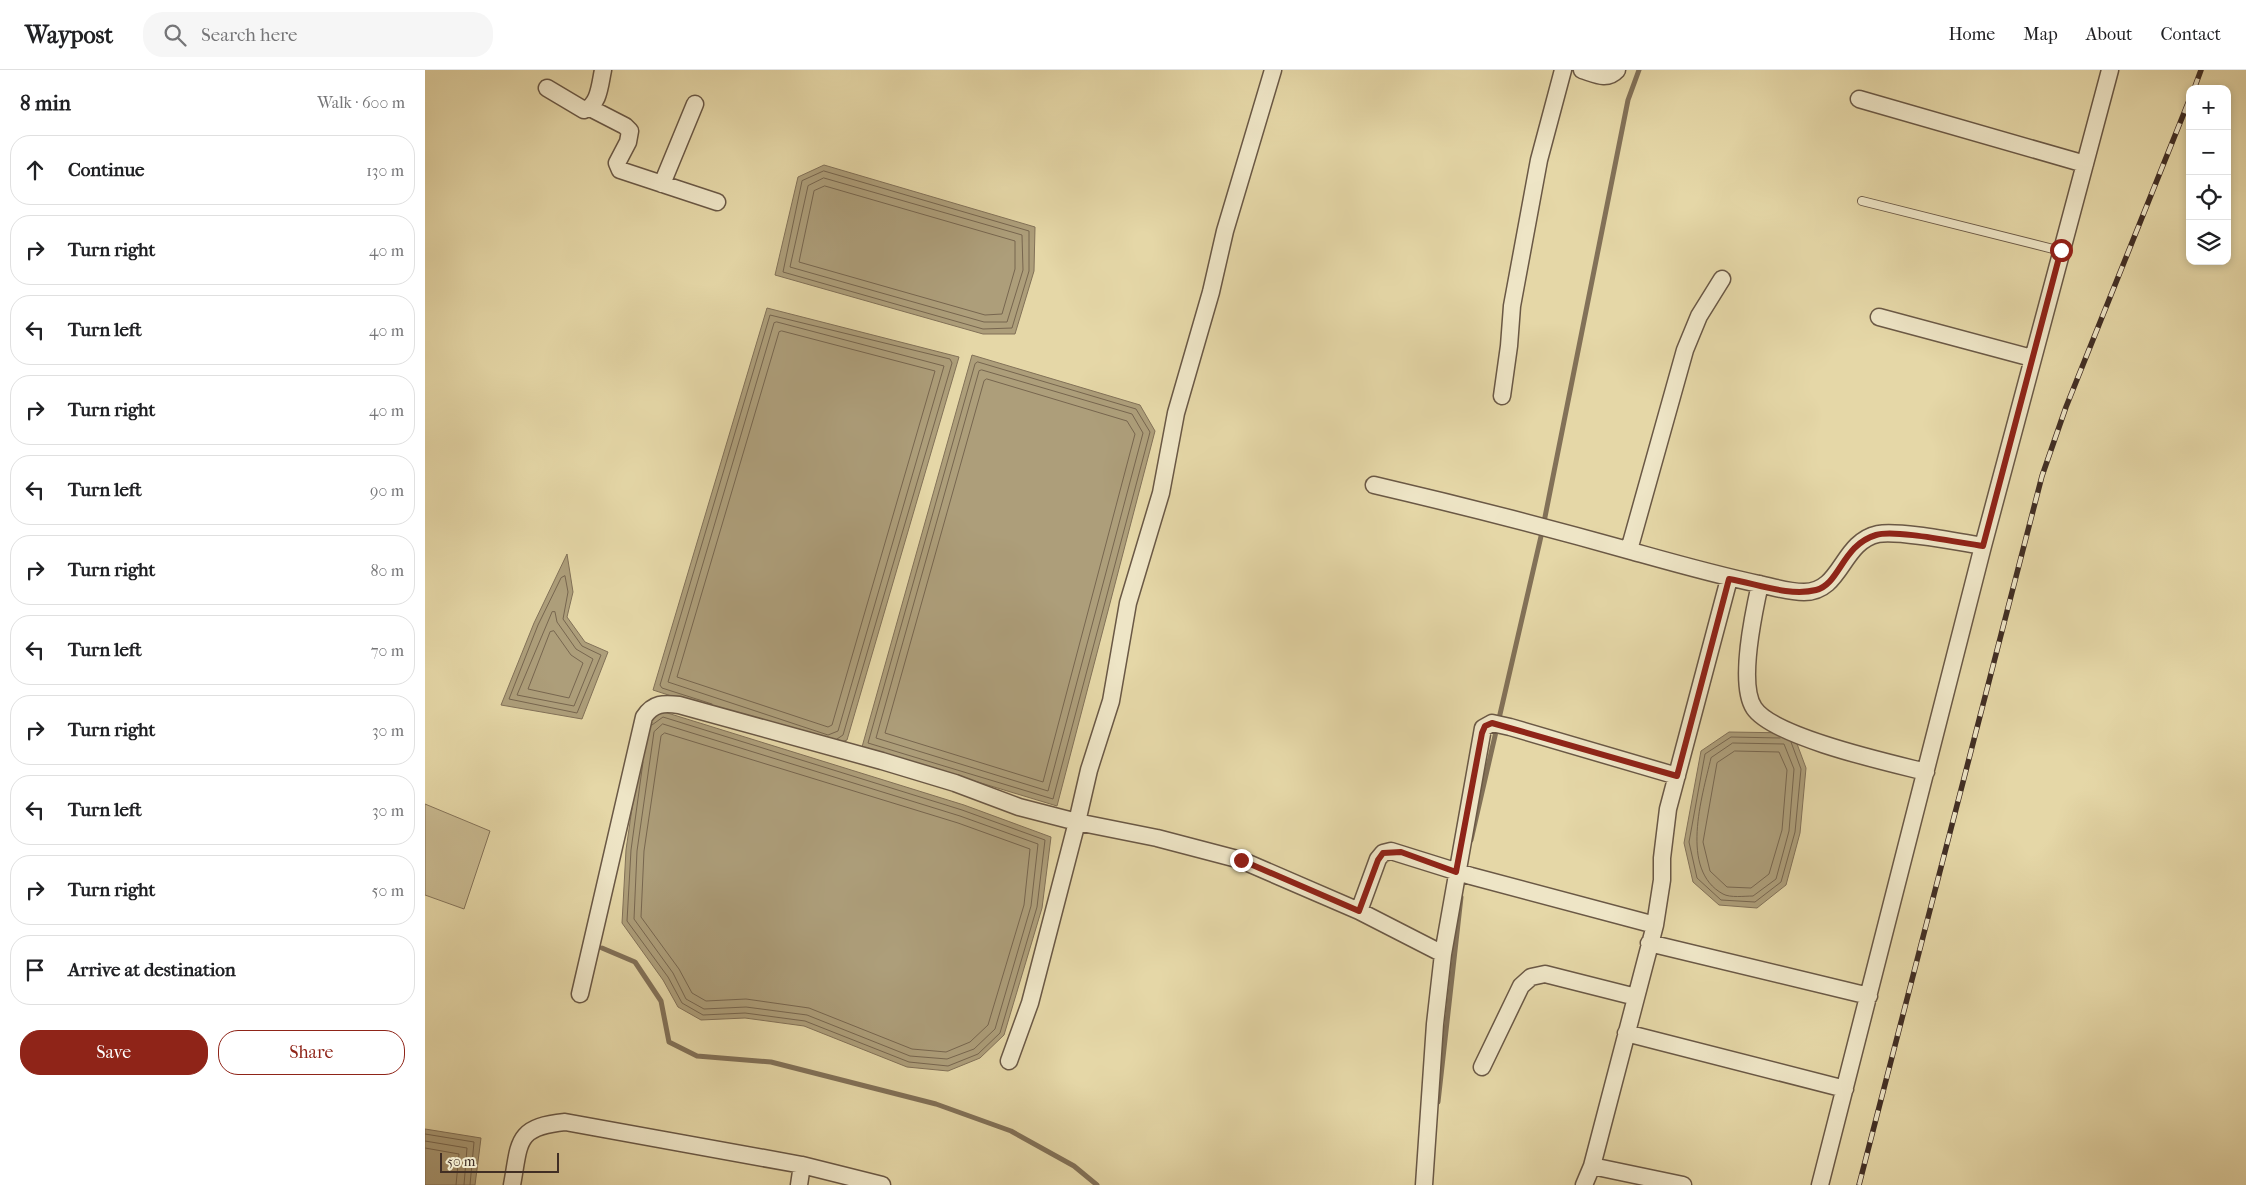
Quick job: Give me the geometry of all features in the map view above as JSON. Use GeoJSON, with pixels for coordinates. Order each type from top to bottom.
{"type":"FeatureCollection","features":[{"type":"Feature","properties":{"kind":"street"},"geometry":{"type":"LineString","coordinates":[[547,88],[584,110],[590,108],[595,102],[603,70]]}},
{"type":"Feature","properties":{"kind":"street"},"geometry":{"type":"LineString","coordinates":[[1009,1061],[1030,1003],[1089,770],[1111,701],[1128,603],[1161,493],[1175,413],[1211,292],[1225,231],[1273,70]]}},
{"type":"Feature","properties":{"kind":"street"},"geometry":{"type":"LineString","coordinates":[[1502,396],[1512,306],[1539,160],[1563,70]]}},
{"type":"Feature","properties":{"kind":"street"},"geometry":{"type":"LineString","coordinates":[[1582,70],[1600,76],[1607,76],[1617,70]]}},
{"type":"Feature","properties":{"kind":"street"},"geometry":{"type":"LineString","coordinates":[[1820,1185],[1927,772],[1983,546],[2110,70]]}},
{"type":"Feature","properties":{"kind":"street"},"geometry":{"type":"LineString","coordinates":[[1859,99],[2085,164]]}},
{"type":"Feature","properties":{"kind":"street"},"geometry":{"type":"LineString","coordinates":[[662,184],[695,104]]}},
{"type":"Feature","properties":{"kind":"street"},"geometry":{"type":"LineString","coordinates":[[590,108],[625,126],[629,131],[628,142],[617,163],[620,170],[717,202]]}},
{"type":"Feature","properties":{"kind":"street"},"geometry":{"type":"LineString","coordinates":[[1629,550],[1685,350],[1699,316],[1722,279]]}},
{"type":"Feature","properties":{"kind":"street"},"geometry":{"type":"LineString","coordinates":[[1879,317],[2032,358]]}},
{"type":"Feature","properties":{"kind":"street"},"geometry":{"type":"LineString","coordinates":[[1374,485],[1531,524],[1729,579],[1787,590],[1818,590],[1830,582],[1852,549],[1862,541],[1878,534],[1897,534],[1983,546]]}},
{"type":"Feature","properties":{"kind":"street"},"geometry":{"type":"LineString","coordinates":[[1584,1185],[1592,1166],[1655,925],[1662,880],[1664,835],[1677,776],[1729,579]]}},
{"type":"Feature","properties":{"kind":"street"},"geometry":{"type":"LineString","coordinates":[[1760,584],[1747,662],[1748,687],[1753,707],[1769,722],[1839,750],[1927,772]]}},
{"type":"Feature","properties":{"kind":"street"},"geometry":{"type":"LineString","coordinates":[[580,994],[644,717],[648,710],[658,704],[679,705],[882,761],[955,783],[1019,807],[1077,822],[1157,838],[1241,860],[1359,911],[1443,954]]}},
{"type":"Feature","properties":{"kind":"street"},"geometry":{"type":"LineString","coordinates":[[1423,1185],[1435,1024],[1443,954],[1462,874],[1482,733],[1485,726],[1496,724],[1677,776]]}},
{"type":"Feature","properties":{"kind":"street"},"geometry":{"type":"LineString","coordinates":[[1359,911],[1378,860],[1383,853],[1401,852],[1462,874],[1655,925]]}},
{"type":"Feature","properties":{"kind":"street"},"geometry":{"type":"LineString","coordinates":[[1649,943],[1869,996]]}},
{"type":"Feature","properties":{"kind":"street"},"geometry":{"type":"LineString","coordinates":[[1482,1068],[1521,986],[1531,977],[1545,974],[1636,997]]}},
{"type":"Feature","properties":{"kind":"street"},"geometry":{"type":"LineString","coordinates":[[1626,1033],[1845,1089]]}},
{"type":"Feature","properties":{"kind":"street"},"geometry":{"type":"LineString","coordinates":[[512,1185],[520,1139],[532,1129],[548,1124],[565,1122],[802,1165],[882,1185]]}},
{"type":"Feature","properties":{"kind":"street"},"geometry":{"type":"LineString","coordinates":[[799,1185],[802,1165]]}},
{"type":"Feature","properties":{"kind":"street"},"geometry":{"type":"LineString","coordinates":[[1592,1166],[1683,1185]]}},
{"type":"Feature","properties":{"kind":"lane"},"geometry":{"type":"LineString","coordinates":[[1862,200],[2061,250]]}},
{"type":"Feature","properties":{"kind":"shaded area"},"geometry":{"type":"Polygon","coordinates":[[[425,804],[490,831],[464,909],[425,895],[425,804]]]}},
{"type":"Feature","properties":{"kind":"water"},"geometry":{"type":"Polygon","coordinates":[[[824,165],[1035,227],[1034,271],[1015,334],[983,334],[775,275],[798,177],[824,165]]]}},
{"type":"Feature","properties":{"kind":"water"},"geometry":{"type":"Polygon","coordinates":[[[767,308],[959,357],[847,740],[828,747],[653,690],[767,308]]]}},
{"type":"Feature","properties":{"kind":"water"},"geometry":{"type":"Polygon","coordinates":[[[972,355],[1140,405],[1155,431],[1057,806],[862,747],[972,355]]]}},
{"type":"Feature","properties":{"kind":"water"},"geometry":{"type":"Polygon","coordinates":[[[567,554],[573,592],[567,617],[585,642],[608,652],[582,719],[501,705],[534,623],[567,554]]]}},
{"type":"Feature","properties":{"kind":"water"},"geometry":{"type":"Polygon","coordinates":[[[661,711],[964,805],[1051,837],[1042,908],[1004,1035],[980,1058],[948,1071],[907,1067],[804,1026],[745,1018],[701,1020],[678,1007],[663,980],[622,923],[626,850],[644,725],[661,711]]]}},
{"type":"Feature","properties":{"kind":"water"},"geometry":{"type":"Polygon","coordinates":[[[1729,732],[1793,733],[1806,768],[1800,833],[1786,885],[1757,908],[1719,905],[1693,882],[1684,843],[1701,751],[1729,732]]]}},
{"type":"Feature","properties":{"kind":"water"},"geometry":{"type":"Polygon","coordinates":[[[425,1129],[481,1138],[475,1185],[425,1185],[425,1129]]]}},
{"type":"Feature","properties":{"kind":"waterway"},"geometry":{"type":"LineString","coordinates":[[1471,840],[1542,532],[1628,100],[1639,70]]}},
{"type":"Feature","properties":{"kind":"waterway"},"geometry":{"type":"LineString","coordinates":[[1438,1102],[1461,897]]}},
{"type":"Feature","properties":{"kind":"waterway"},"geometry":{"type":"LineString","coordinates":[[602,948],[635,962],[661,1001],[669,1042],[697,1056],[771,1062],[936,1104],[1011,1131],[1074,1166],[1097,1185]]}},
{"type":"Feature","properties":{"kind":"railway"},"geometry":{"type":"LineString","coordinates":[[2195,85],[2201,70]]}},
{"type":"Feature","properties":{"kind":"railway"},"geometry":{"type":"LineString","coordinates":[[1859,1185],[2042,476],[2066,407],[2186,108]]}},
{"type":"Feature","properties":{"kind":"route"},"geometry":{"type":"LineString","coordinates":[[1241,860],[1288,882],[1328,896],[1359,911],[1378,860],[1383,853],[1391,851],[1401,852],[1456,872],[1483,728],[1492,723],[1677,776],[1729,579],[1787,590],[1805,592],[1818,590],[1830,582],[1852,549],[1862,541],[1878,534],[1897,534],[1983,546],[2061,250]]}}]}
